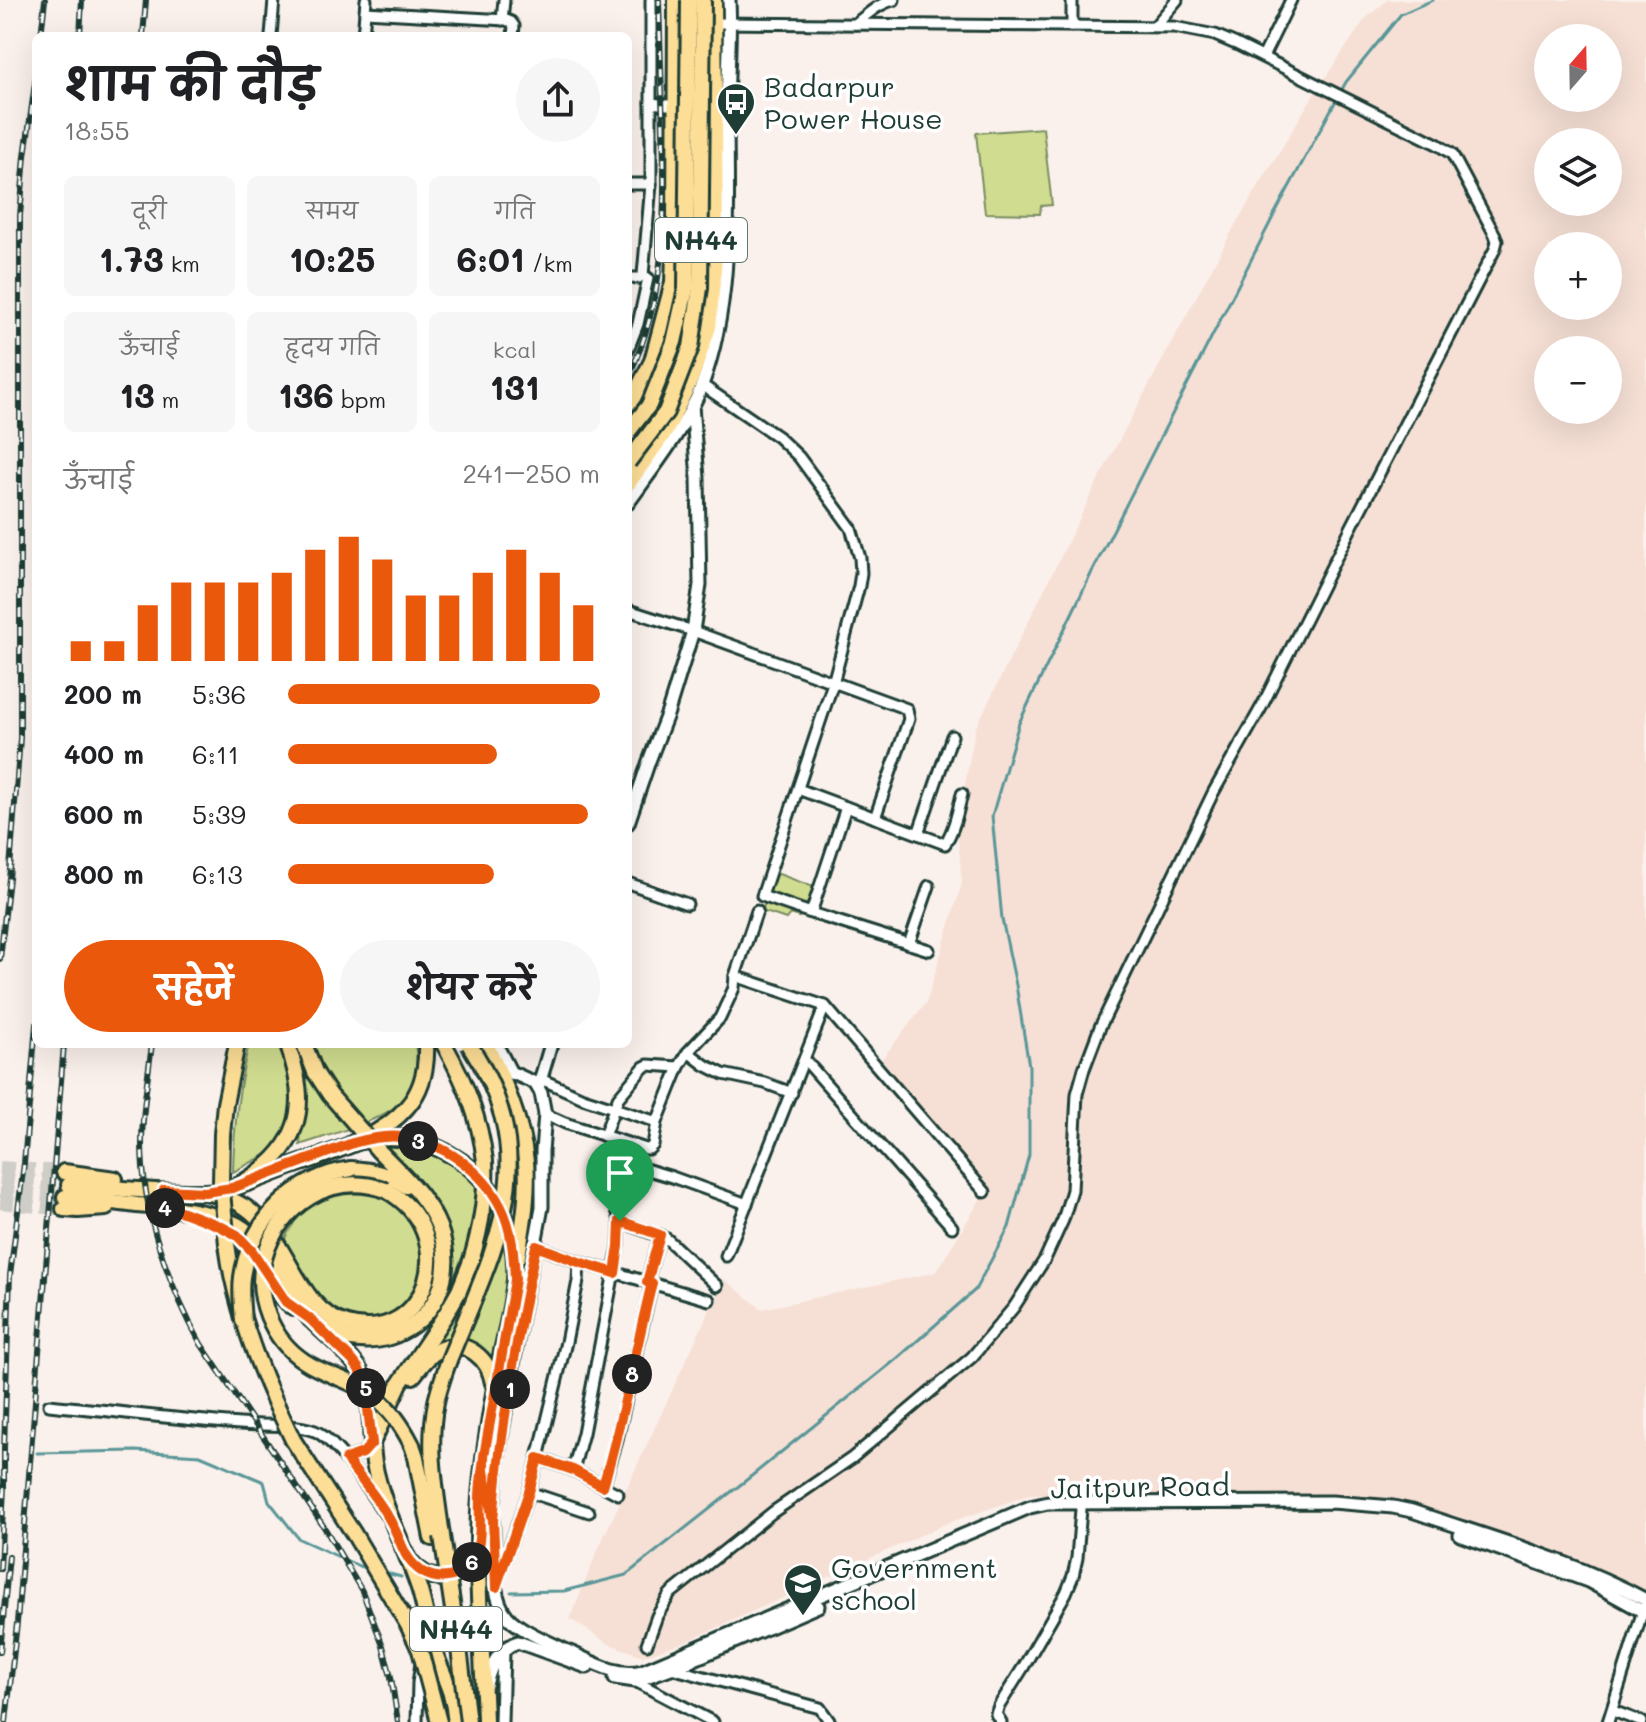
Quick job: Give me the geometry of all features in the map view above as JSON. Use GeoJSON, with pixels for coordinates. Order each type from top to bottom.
{"type":"FeatureCollection","features":[{"type":"Feature","properties":{"kind":"main road"},"geometry":{"type":"LineString","coordinates":[[634,384],[652,361],[673,282],[676,0]]}},
{"type":"Feature","properties":{"kind":"main road","name":"NH44"},"geometry":{"type":"LineString","coordinates":[[632,427],[649,405],[669,355],[686,289],[689,0]]}},
{"type":"Feature","properties":{"kind":"main road","name":"NH44"},"geometry":{"type":"LineString","coordinates":[[632,457],[666,412],[691,347],[700,288],[703,0]]}},
{"type":"Feature","properties":{"kind":"main road"},"geometry":{"type":"LineString","coordinates":[[632,478],[695,385],[709,327],[716,247],[721,112],[714,0]]}},
{"type":"Feature","properties":{"kind":"main road"},"geometry":{"type":"LineString","coordinates":[[676,106],[721,112]]}},
{"type":"Feature","properties":{"kind":"main road","name":"NH44"},"geometry":{"type":"LineString","coordinates":[[236,1048],[225,1104],[221,1182],[231,1278],[243,1321],[261,1372],[293,1440],[408,1625],[420,1650],[439,1722]]}},
{"type":"Feature","properties":{"kind":"main road"},"geometry":{"type":"LineString","coordinates":[[237,1186],[268,1166],[292,1132],[299,1099],[289,1048]]}},
{"type":"Feature","properties":{"kind":"main road"},"geometry":{"type":"LineString","coordinates":[[306,1048],[315,1072],[330,1095],[427,1205],[439,1227],[445,1266],[430,1307],[414,1325],[391,1337],[368,1342],[341,1338],[310,1319]]}},
{"type":"Feature","properties":{"kind":"main road"},"geometry":{"type":"LineString","coordinates":[[205,1192],[237,1186],[353,1143],[390,1122],[411,1102],[423,1077],[426,1048]]}},
{"type":"Feature","properties":{"kind":"main road"},"geometry":{"type":"LineString","coordinates":[[372,1443],[408,1369],[453,1303],[471,1261],[481,1226],[485,1193],[482,1141],[475,1110],[446,1048]]}},
{"type":"Feature","properties":{"kind":"main road","name":"NH44"},"geometry":{"type":"LineString","coordinates":[[468,1722],[431,1452],[440,1386],[491,1256],[505,1207],[509,1177],[506,1129],[498,1097],[471,1048]]}},
{"type":"Feature","properties":{"kind":"main road"},"geometry":{"type":"LineString","coordinates":[[485,1722],[480,1636],[480,1497],[484,1456],[525,1212],[526,1162],[505,1071],[489,1048]]}},
{"type":"Feature","properties":{"kind":"main road"},"geometry":{"type":"LineString","coordinates":[[353,1143],[372,1138],[404,1137],[441,1149],[464,1163],[487,1185],[501,1207],[511,1238],[515,1280]]}},
{"type":"Feature","properties":{"kind":"main road"},"geometry":{"type":"LineString","coordinates":[[243,1321],[241,1287],[251,1247],[268,1216],[300,1187],[337,1171],[361,1169],[391,1176],[427,1205]]}},
{"type":"Feature","properties":{"kind":"main road"},"geometry":{"type":"LineString","coordinates":[[136,1197],[127,1181],[65,1191],[136,1197],[169,1208],[229,1221],[248,1232],[268,1254],[300,1307],[353,1361],[363,1376],[380,1488],[419,1589],[435,1654],[451,1690],[455,1722]]}},
{"type":"Feature","properties":{"kind":"main road"},"geometry":{"type":"LineString","coordinates":[[136,1197],[164,1190],[205,1192],[240,1204],[257,1216],[289,1262],[312,1301],[328,1317],[361,1327],[384,1325],[400,1317],[422,1290],[428,1277],[430,1254],[425,1231],[415,1213],[386,1190],[374,1186],[346,1183],[311,1196],[291,1211],[282,1221],[270,1241],[263,1264],[262,1296],[276,1332],[293,1352],[304,1361],[366,1390],[388,1408],[405,1431],[416,1457],[432,1538],[454,1616]]}},
{"type":"Feature","properties":{"kind":"main road"},"geometry":{"type":"LineString","coordinates":[[164,1190],[169,1208]]}},
{"type":"Feature","properties":{"kind":"main road"},"geometry":{"type":"LineString","coordinates":[[390,1404],[430,1356],[451,1346],[480,1356],[490,1369],[495,1389]]}},
{"type":"Feature","properties":{"kind":"main road"},"geometry":{"type":"LineString","coordinates":[[407,1556],[422,1572],[445,1578],[458,1575],[468,1567],[478,1543]]}},
{"type":"Feature","properties":{"kind":"street"},"geometry":{"type":"LineString","coordinates":[[271,32],[274,0]]}},
{"type":"Feature","properties":{"kind":"street"},"geometry":{"type":"LineString","coordinates":[[363,32],[366,0]]}},
{"type":"Feature","properties":{"kind":"street"},"geometry":{"type":"LineString","coordinates":[[502,20],[504,0]]}},
{"type":"Feature","properties":{"kind":"street"},"geometry":{"type":"LineString","coordinates":[[643,275],[651,184],[651,0]]}},
{"type":"Feature","properties":{"kind":"street"},"geometry":{"type":"LineString","coordinates":[[721,112],[730,23],[729,0]]}},
{"type":"Feature","properties":{"kind":"street"},"geometry":{"type":"LineString","coordinates":[[855,24],[877,7],[894,0]]}},
{"type":"Feature","properties":{"kind":"street"},"geometry":{"type":"LineString","coordinates":[[1072,0],[1072,26]]}},
{"type":"Feature","properties":{"kind":"street"},"geometry":{"type":"LineString","coordinates":[[1155,26],[1177,0]]}},
{"type":"Feature","properties":{"kind":"street"},"geometry":{"type":"LineString","coordinates":[[1263,57],[1291,0]]}},
{"type":"Feature","properties":{"kind":"street"},"geometry":{"type":"LineString","coordinates":[[365,12],[502,20],[511,22],[513,32]]}},
{"type":"Feature","properties":{"kind":"street"},"geometry":{"type":"LineString","coordinates":[[647,1644],[657,1616],[670,1594],[773,1512],[852,1458],[972,1357],[1014,1307],[1045,1259],[1063,1220],[1072,1190],[1077,1094],[1100,1027],[1213,793],[1262,706],[1497,241],[1452,154],[1215,35],[1155,26],[714,23]]}},
{"type":"Feature","properties":{"kind":"street"},"geometry":{"type":"LineString","coordinates":[[651,103],[676,106]]}},
{"type":"Feature","properties":{"kind":"street"},"geometry":{"type":"LineString","coordinates":[[632,184],[651,184]]}},
{"type":"Feature","properties":{"kind":"street"},"geometry":{"type":"LineString","coordinates":[[632,278],[643,275]]}},
{"type":"Feature","properties":{"kind":"street"},"geometry":{"type":"LineString","coordinates":[[632,340],[648,278],[643,275]]}},
{"type":"Feature","properties":{"kind":"street"},"geometry":{"type":"LineString","coordinates":[[632,811],[693,631],[700,585],[698,478],[692,407],[695,385],[778,437],[799,457],[851,528],[861,573],[833,683],[762,896],[929,950]]}},
{"type":"Feature","properties":{"kind":"street"},"geometry":{"type":"LineString","coordinates":[[632,498],[692,407]]}},
{"type":"Feature","properties":{"kind":"street"},"geometry":{"type":"LineString","coordinates":[[632,611],[907,709],[909,719],[875,818]]}},
{"type":"Feature","properties":{"kind":"street"},"geometry":{"type":"LineString","coordinates":[[918,834],[952,736]]}},
{"type":"Feature","properties":{"kind":"street"},"geometry":{"type":"LineString","coordinates":[[798,789],[940,843],[947,842],[962,794]]}},
{"type":"Feature","properties":{"kind":"street"},"geometry":{"type":"LineString","coordinates":[[811,913],[846,807]]}},
{"type":"Feature","properties":{"kind":"street"},"geometry":{"type":"LineString","coordinates":[[632,884],[687,904]]}},
{"type":"Feature","properties":{"kind":"street"},"geometry":{"type":"LineString","coordinates":[[909,944],[929,886]]}},
{"type":"Feature","properties":{"kind":"street"},"geometry":{"type":"LineString","coordinates":[[545,1114],[649,1149],[679,1067],[688,1052],[720,1018],[734,988],[735,976],[757,911]]}},
{"type":"Feature","properties":{"kind":"street"},"geometry":{"type":"LineString","coordinates":[[735,976],[825,1006],[985,1192]]}},
{"type":"Feature","properties":{"kind":"street"},"geometry":{"type":"LineString","coordinates":[[726,1256],[825,1006]]}},
{"type":"Feature","properties":{"kind":"street"},"geometry":{"type":"LineString","coordinates":[[497,1048],[505,1071],[657,1122]]}},
{"type":"Feature","properties":{"kind":"street"},"geometry":{"type":"LineString","coordinates":[[496,1587],[493,1521],[497,1462],[543,1192],[545,1114],[540,1083],[550,1048]]}},
{"type":"Feature","properties":{"kind":"street"},"geometry":{"type":"LineString","coordinates":[[688,1052],[723,1074],[765,1083],[792,1093]]}},
{"type":"Feature","properties":{"kind":"street"},"geometry":{"type":"LineString","coordinates":[[805,1060],[952,1227]]}},
{"type":"Feature","properties":{"kind":"street"},"geometry":{"type":"LineString","coordinates":[[604,1136],[618,1098],[646,1066],[679,1067]]}},
{"type":"Feature","properties":{"kind":"street"},"geometry":{"type":"LineString","coordinates":[[573,1470],[619,1246],[620,1221],[612,1190],[620,1141]]}},
{"type":"Feature","properties":{"kind":"street"},"geometry":{"type":"LineString","coordinates":[[615,1160],[747,1204]]}},
{"type":"Feature","properties":{"kind":"street"},"geometry":{"type":"LineString","coordinates":[[620,1221],[660,1235],[717,1286]]}},
{"type":"Feature","properties":{"kind":"street"},"geometry":{"type":"LineString","coordinates":[[603,1486],[616,1444],[660,1235]]}},
{"type":"Feature","properties":{"kind":"street"},"geometry":{"type":"LineString","coordinates":[[536,1246],[579,1262],[709,1300]]}},
{"type":"Feature","properties":{"kind":"street"},"geometry":{"type":"LineString","coordinates":[[496,1587],[538,1458],[566,1342],[579,1262]]}},
{"type":"Feature","properties":{"kind":"street"},"geometry":{"type":"LineString","coordinates":[[49,1405],[306,1428],[320,1434],[346,1459],[392,1523]]}},
{"type":"Feature","properties":{"kind":"street"},"geometry":{"type":"LineString","coordinates":[[346,1459],[363,1453],[372,1443]]}},
{"type":"Feature","properties":{"kind":"street"},"geometry":{"type":"LineString","coordinates":[[484,1456],[493,1521]]}},
{"type":"Feature","properties":{"kind":"street"},"geometry":{"type":"LineString","coordinates":[[538,1458],[573,1470],[618,1494]]}},
{"type":"Feature","properties":{"kind":"street"},"geometry":{"type":"LineString","coordinates":[[529,1492],[589,1512]]}},
{"type":"Feature","properties":{"kind":"street","name":"Jaitpur Road"},"geometry":{"type":"LineString","coordinates":[[496,1587],[500,1604],[513,1622],[604,1668],[633,1673],[1030,1507],[1048,1503],[1312,1501],[1412,1511],[1571,1564],[1619,1585],[1645,1606]]}},
{"type":"Feature","properties":{"kind":"street","name":"Jaitpur Road"},"geometry":{"type":"LineString","coordinates":[[635,1681],[769,1628],[1025,1515],[1048,1509],[1323,1508],[1405,1517],[1588,1581],[1645,1606]]}},
{"type":"Feature","properties":{"kind":"street"},"geometry":{"type":"LineString","coordinates":[[1001,1722],[996,1712],[1073,1576],[1081,1509]]}},
{"type":"Feature","properties":{"kind":"street"},"geometry":{"type":"LineString","coordinates":[[1608,1722],[1645,1606]]}},
{"type":"Feature","properties":{"kind":"street"},"geometry":{"type":"LineString","coordinates":[[417,1722],[418,1683],[427,1617]]}},
{"type":"Feature","properties":{"kind":"street"},"geometry":{"type":"LineString","coordinates":[[484,1697],[492,1665],[508,1646],[523,1643],[616,1678],[635,1681],[713,1722]]}},
{"type":"Feature","properties":{"kind":"street"},"geometry":{"type":"LineString","coordinates":[[501,1722],[508,1646]]}},
{"type":"Feature","properties":{"kind":"street"},"geometry":{"type":"LineString","coordinates":[[671,1668],[820,1708],[830,1722]]}},
{"type":"Feature","properties":{"kind":"street"},"geometry":{"type":"LineString","coordinates":[[1613,1711],[1642,1722]]}},
{"type":"Feature","properties":{"kind":"shaded area"},"geometry":{"type":"Polygon","coordinates":[[[1387,0],[1646,0],[1646,1594],[1408,1508],[1334,1499],[1029,1495],[948,1523],[690,1640],[643,1656],[609,1644],[570,1619],[599,1547],[724,1279],[762,1309],[936,1272],[984,1193],[873,1070],[926,1003],[962,883],[957,828],[975,729],[1108,461],[1235,225],[1314,94],[1365,19],[1387,0]]]}},
{"type":"Feature","properties":{"kind":"green space"},"geometry":{"type":"Polygon","coordinates":[[[1043,128],[1052,205],[1041,206],[1040,214],[985,213],[976,133],[1043,128]]]}},
{"type":"Feature","properties":{"kind":"green space"},"geometry":{"type":"Polygon","coordinates":[[[776,873],[822,890],[812,919],[790,914],[786,919],[762,911],[776,873]]]}},
{"type":"Feature","properties":{"kind":"green space"},"geometry":{"type":"Polygon","coordinates":[[[248,1048],[286,1048],[293,1093],[282,1136],[267,1154],[233,1172],[237,1107],[248,1048]]]}},
{"type":"Feature","properties":{"kind":"green space"},"geometry":{"type":"Polygon","coordinates":[[[312,1048],[415,1048],[412,1087],[395,1107],[355,1126],[300,1145],[305,1077],[322,1070],[312,1048]]]}},
{"type":"Feature","properties":{"kind":"green space"},"geometry":{"type":"Polygon","coordinates":[[[381,1144],[414,1145],[436,1153],[467,1175],[492,1204],[506,1240],[508,1272],[492,1363],[454,1340],[435,1342],[468,1288],[479,1261],[463,1255],[450,1288],[447,1287],[451,1241],[446,1223],[426,1191],[381,1144]]]}},
{"type":"Feature","properties":{"kind":"green space"},"geometry":{"type":"Polygon","coordinates":[[[352,1190],[379,1194],[397,1206],[417,1229],[424,1254],[420,1278],[408,1299],[390,1314],[367,1321],[343,1317],[318,1299],[283,1242],[295,1221],[310,1206],[329,1195],[352,1190]]]}},
{"type":"Feature","properties":{"kind":"waterway"},"geometry":{"type":"LineString","coordinates":[[511,1592],[564,1591],[626,1575],[899,1357],[975,1290],[1009,1227],[1029,1155],[1029,1066],[1002,919],[992,816],[1019,723],[1186,387],[1346,82],[1401,14],[1433,0]]}},
{"type":"Feature","properties":{"kind":"waterway"},"geometry":{"type":"LineString","coordinates":[[37,1453],[135,1451],[200,1455],[264,1482],[269,1501],[299,1539],[368,1569]]}},
{"type":"Feature","properties":{"kind":"waterway"},"geometry":{"type":"LineString","coordinates":[[383,1572],[401,1577]]}},
{"type":"Feature","properties":{"kind":"tunnel"},"geometry":{"type":"LineString","coordinates":[[0,1168],[64,1172]]}},
{"type":"Feature","properties":{"kind":"tunnel"},"geometry":{"type":"LineString","coordinates":[[0,1178],[69,1185]]}},
{"type":"Feature","properties":{"kind":"tunnel"},"geometry":{"type":"LineString","coordinates":[[0,1191],[65,1197]]}},
{"type":"Feature","properties":{"kind":"tunnel"},"geometry":{"type":"LineString","coordinates":[[0,1202],[64,1209]]}},
{"type":"Feature","properties":{"kind":"railway"},"geometry":{"type":"LineString","coordinates":[[41,32],[45,0]]}},
{"type":"Feature","properties":{"kind":"railway"},"geometry":{"type":"LineString","coordinates":[[80,32],[82,0]]}},
{"type":"Feature","properties":{"kind":"railway"},"geometry":{"type":"LineString","coordinates":[[143,32],[146,0]]}},
{"type":"Feature","properties":{"kind":"railway"},"geometry":{"type":"LineString","coordinates":[[632,369],[650,318],[661,256],[664,162],[659,0]]}},
{"type":"Feature","properties":{"kind":"railway"},"geometry":{"type":"LineString","coordinates":[[0,959],[20,738],[20,216],[32,105]]}},
{"type":"Feature","properties":{"kind":"railway"},"geometry":{"type":"LineString","coordinates":[[0,1569],[10,1275],[34,1048]]}},
{"type":"Feature","properties":{"kind":"railway"},"geometry":{"type":"LineString","coordinates":[[6,1722],[17,1623],[64,1048]]}},
{"type":"Feature","properties":{"kind":"railway"},"geometry":{"type":"LineString","coordinates":[[152,1048],[143,1118],[143,1169],[152,1221],[168,1272],[201,1344],[324,1527],[362,1591],[383,1646],[398,1722]]}},
{"type":"Feature","properties":{"kind":"railway"},"geometry":{"type":"LineString","coordinates":[[0,1652],[9,1556]]}},
{"type":"Feature","properties":{"kind":"place","name":"Badarpur Power House"},"geometry":{"type":"Point","coordinates":[736,136]}},
{"type":"Feature","properties":{"kind":"place","name":"Government school"},"geometry":{"type":"Point","coordinates":[803,1617]}},
{"type":"Feature","properties":{"kind":"route"},"geometry":{"type":"LineString","coordinates":[[620,1221],[615,1273],[536,1246],[497,1462],[493,1521],[484,1456],[515,1280],[507,1222],[495,1196],[475,1172],[453,1156],[428,1144],[404,1137],[372,1138],[232,1188],[205,1192],[164,1190],[164,1207],[237,1235],[252,1251],[286,1302],[310,1319],[359,1369],[365,1384],[372,1443],[363,1453],[346,1459],[392,1523],[407,1556],[422,1572],[437,1578],[452,1577],[468,1567],[476,1554],[484,1456],[484,1470],[493,1521],[496,1587],[538,1458],[573,1470],[603,1486],[616,1444],[652,1283],[647,1282],[660,1235],[620,1221]]}}]}
